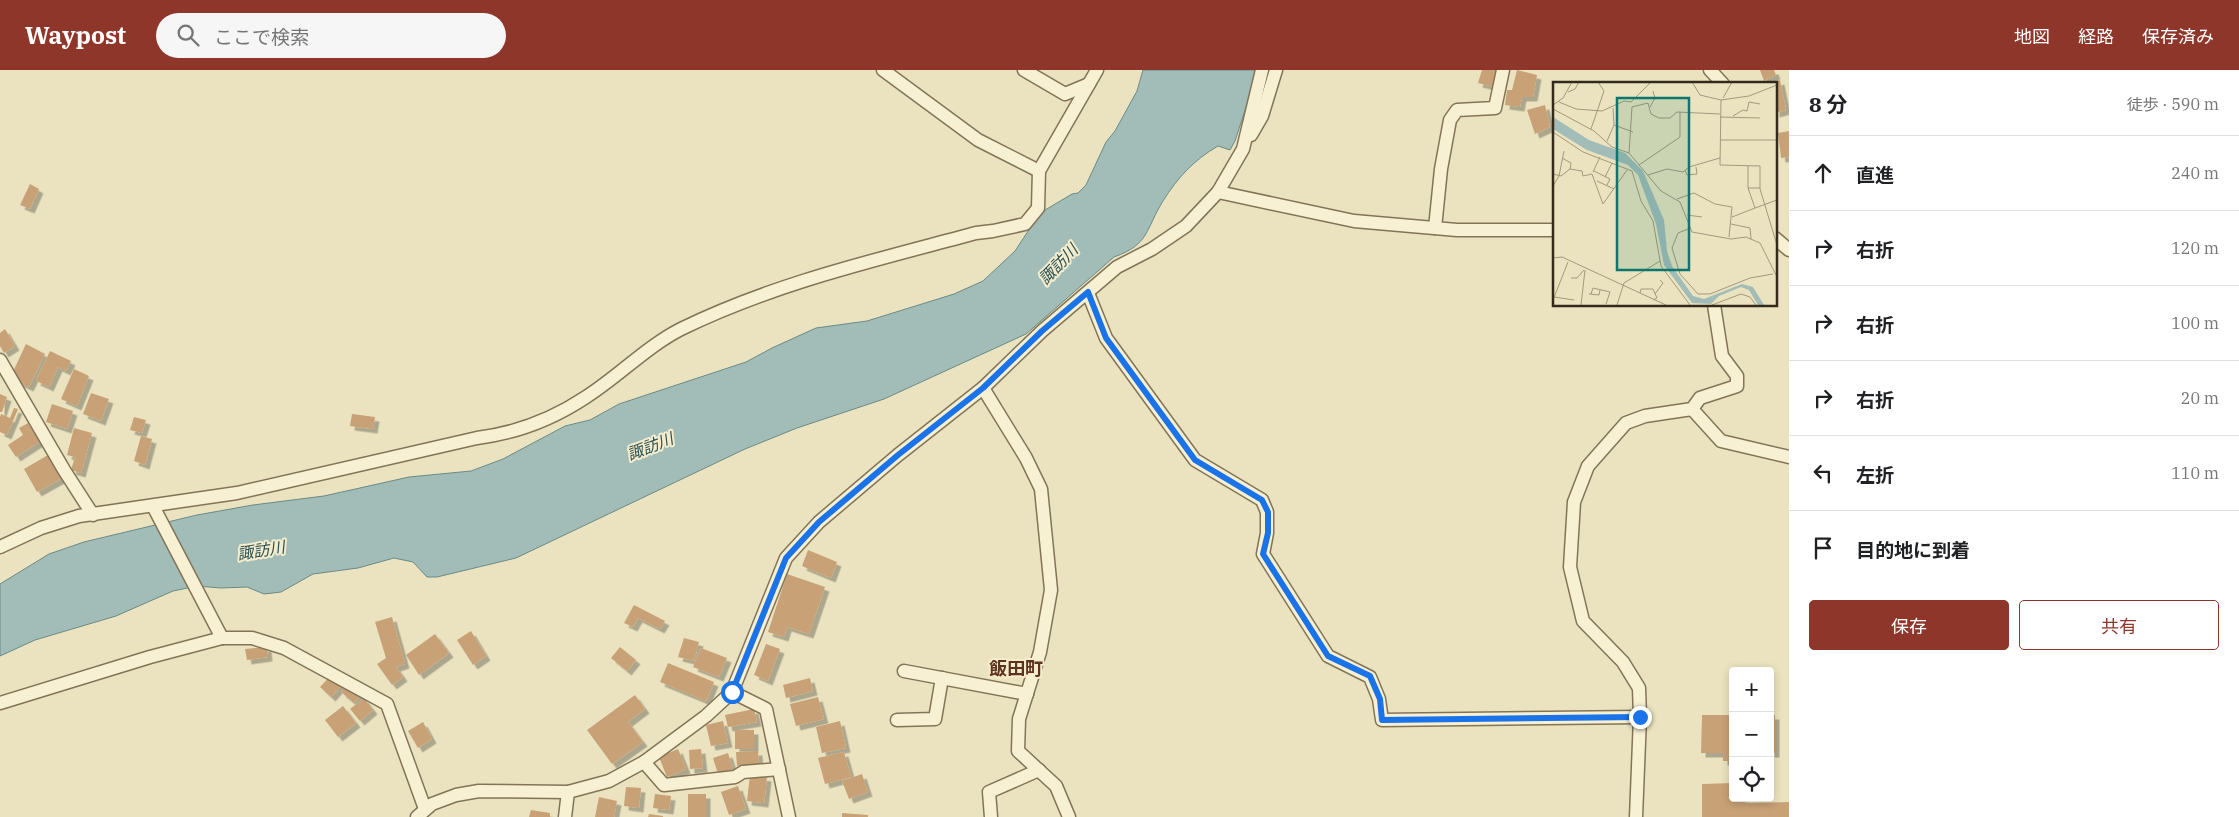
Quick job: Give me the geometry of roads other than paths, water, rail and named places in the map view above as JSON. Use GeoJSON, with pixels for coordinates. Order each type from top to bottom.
{"type":"FeatureCollection","features":[{"type":"Feature","properties":{"kind":"street"},"geometry":{"type":"LineString","coordinates":[[884,70],[978,140],[1039,171]]}},
{"type":"Feature","properties":{"kind":"street"},"geometry":{"type":"LineString","coordinates":[[1024,70],[1065,94],[1089,84]]}},
{"type":"Feature","properties":{"kind":"street"},"geometry":{"type":"LineString","coordinates":[[0,547],[41,528],[79,516],[237,493],[478,438],[504,435],[552,417],[587,397],[652,347],[680,330],[718,312],[828,272],[976,233],[1025,224],[1038,208],[1039,171],[1097,70]]}},
{"type":"Feature","properties":{"kind":"street"},"geometry":{"type":"LineString","coordinates":[[1243,149],[1262,70]]}},
{"type":"Feature","properties":{"kind":"street"},"geometry":{"type":"LineString","coordinates":[[0,703],[150,657],[222,638],[252,638],[284,648],[387,704],[421,813],[456,796],[479,791],[568,792],[609,781],[644,762],[706,716],[732,692],[786,558],[819,522],[898,455],[983,388],[1042,331],[1117,267],[1152,250],[1186,226],[1218,192],[1262,116],[1276,70]]}},
{"type":"Feature","properties":{"kind":"street"},"geometry":{"type":"LineString","coordinates":[[1435,228],[1441,169],[1450,120],[1458,110],[1495,108],[1503,70]]}},
{"type":"Feature","properties":{"kind":"street"},"geometry":{"type":"LineString","coordinates":[[1710,70],[1721,82]]}},
{"type":"Feature","properties":{"kind":"street"},"geometry":{"type":"LineString","coordinates":[[1218,192],[1354,221],[1435,228],[1553,230]]}},
{"type":"Feature","properties":{"kind":"street"},"geometry":{"type":"LineString","coordinates":[[1776,239],[1789,250]]}},
{"type":"Feature","properties":{"kind":"street"},"geometry":{"type":"LineString","coordinates":[[1088,292],[1106,338],[1195,460],[1262,500],[1268,512],[1268,533],[1263,554],[1328,656],[1370,676],[1380,699],[1382,720],[1640,717]]}},
{"type":"Feature","properties":{"kind":"street"},"geometry":{"type":"LineString","coordinates":[[1636,817],[1640,717],[1639,688],[1623,662],[1583,621],[1570,567],[1574,502],[1588,466],[1626,423],[1644,416],[1692,409],[1700,398],[1737,386],[1738,376],[1722,356],[1714,306]]}},
{"type":"Feature","properties":{"kind":"street"},"geometry":{"type":"LineString","coordinates":[[0,360],[64,470],[93,514]]}},
{"type":"Feature","properties":{"kind":"street"},"geometry":{"type":"LineString","coordinates":[[983,388],[1026,458],[1041,489],[1051,590],[1040,652],[1019,719],[1018,751],[1056,786],[1069,817]]}},
{"type":"Feature","properties":{"kind":"street"},"geometry":{"type":"LineString","coordinates":[[1692,409],[1722,442],[1789,457]]}},
{"type":"Feature","properties":{"kind":"street"},"geometry":{"type":"LineString","coordinates":[[152,506],[222,638]]}},
{"type":"Feature","properties":{"kind":"street"},"geometry":{"type":"LineString","coordinates":[[904,671],[1027,694]]}},
{"type":"Feature","properties":{"kind":"street"},"geometry":{"type":"LineString","coordinates":[[897,720],[935,719],[942,678]]}},
{"type":"Feature","properties":{"kind":"street"},"geometry":{"type":"LineString","coordinates":[[732,692],[766,709],[789,817]]}},
{"type":"Feature","properties":{"kind":"street"},"geometry":{"type":"LineString","coordinates":[[644,762],[664,785],[735,777],[742,772],[779,769]]}},
{"type":"Feature","properties":{"kind":"street"},"geometry":{"type":"LineString","coordinates":[[990,817],[989,792],[1038,770]]}},
{"type":"Feature","properties":{"kind":"street"},"geometry":{"type":"LineString","coordinates":[[565,817],[568,792]]}},
{"type":"Feature","properties":{"kind":"water","name":"諏訪川"},"geometry":{"type":"Polygon","coordinates":[[[1143,70],[1254,70],[1256,77],[1235,141],[1230,150],[1218,146],[1194,163],[1169,192],[1141,241],[1126,252],[1114,257],[1026,334],[884,399],[797,428],[745,449],[516,558],[437,577],[427,577],[413,562],[394,558],[358,568],[313,574],[281,592],[264,594],[247,587],[221,588],[197,586],[173,591],[116,616],[35,640],[0,656],[0,584],[49,554],[84,542],[197,515],[253,505],[324,496],[409,477],[471,471],[503,459],[565,426],[590,420],[619,404],[746,362],[816,328],[867,321],[954,294],[983,281],[1015,251],[1040,213],[1072,194],[1078,193],[1086,185],[1106,142],[1115,131],[1137,91],[1143,70]]]}},
{"type":"Feature","properties":{"kind":"district","name":"飯田町"},"geometry":{"type":"Point","coordinates":[1016,669]}}]}
